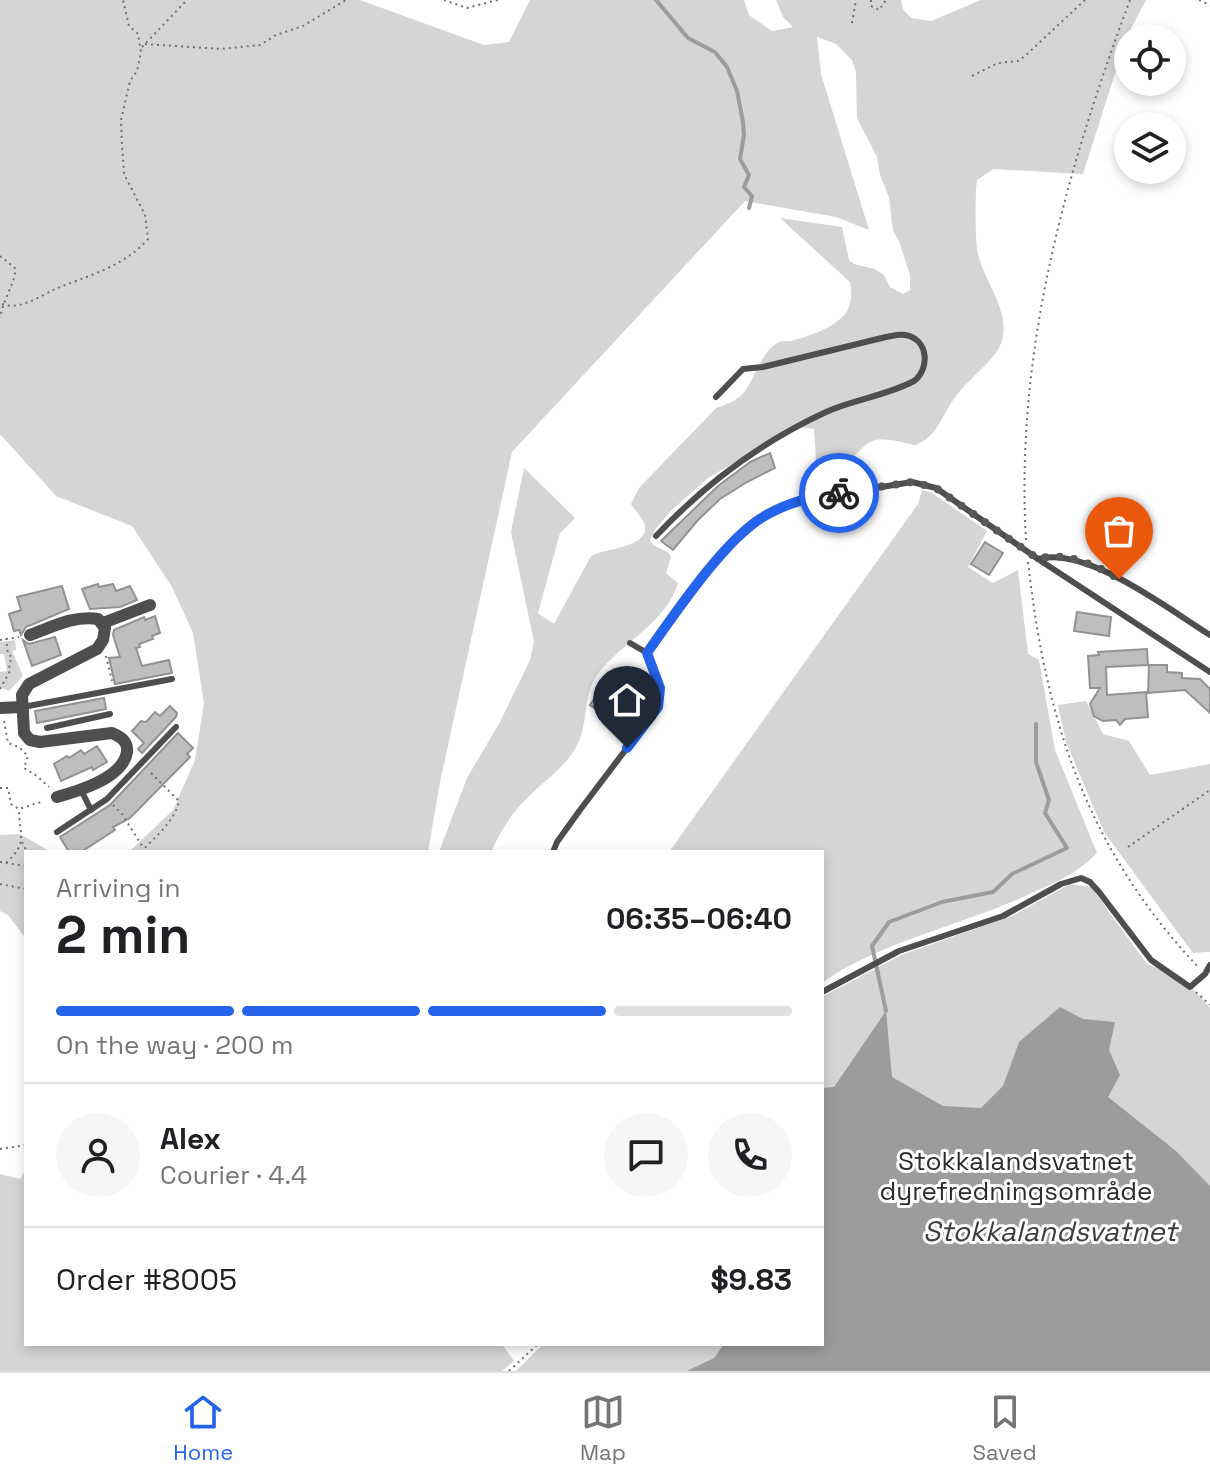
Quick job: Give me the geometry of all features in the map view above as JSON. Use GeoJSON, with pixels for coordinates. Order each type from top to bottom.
{"type":"FeatureCollection","features":[{"type":"Feature","properties":{"kind":"street"},"geometry":{"type":"LineString","coordinates":[[30,635],[73,619],[89,617],[103,623],[150,605]]}},
{"type":"Feature","properties":{"kind":"street"},"geometry":{"type":"LineString","coordinates":[[57,797],[81,790],[110,774],[121,765],[127,754],[127,744],[112,733],[69,731],[40,742],[30,740],[24,733],[22,695],[29,684],[89,654],[100,645],[105,628],[103,623]]}},
{"type":"Feature","properties":{"kind":"street"},"geometry":{"type":"LineString","coordinates":[[0,708],[23,707]]}},
{"type":"Feature","properties":{"kind":"lane"},"geometry":{"type":"LineString","coordinates":[[656,536],[716,478],[778,438],[837,407],[892,391],[919,378],[924,366],[924,353],[918,341],[911,337],[886,337],[763,367],[743,369],[716,397]]}},
{"type":"Feature","properties":{"kind":"lane"},"geometry":{"type":"LineString","coordinates":[[647,653],[736,539],[762,518],[802,500],[912,482],[936,488],[1210,672]]}},
{"type":"Feature","properties":{"kind":"lane"},"geometry":{"type":"LineString","coordinates":[[1038,559],[1050,555],[1097,565],[1210,635]]}},
{"type":"Feature","properties":{"kind":"lane"},"geometry":{"type":"LineString","coordinates":[[554,850],[658,707],[660,688],[647,653],[630,643]]}},
{"type":"Feature","properties":{"kind":"lane"},"geometry":{"type":"LineString","coordinates":[[23,707],[172,679]]}},
{"type":"Feature","properties":{"kind":"lane"},"geometry":{"type":"LineString","coordinates":[[47,728],[69,731],[110,714]]}},
{"type":"Feature","properties":{"kind":"lane"},"geometry":{"type":"LineString","coordinates":[[57,832],[107,799],[176,727]]}},
{"type":"Feature","properties":{"kind":"lane"},"geometry":{"type":"LineString","coordinates":[[81,790],[91,810]]}},
{"type":"Feature","properties":{"kind":"lane"},"geometry":{"type":"LineString","coordinates":[[824,991],[899,951],[1003,916],[1061,884],[1081,878],[1099,892],[1151,960],[1190,987],[1210,965]]}},
{"type":"Feature","properties":{"kind":"path"},"geometry":{"type":"LineString","coordinates":[[2,304],[8,306],[38,299],[106,270],[148,239],[145,215],[124,174],[121,120],[141,52],[138,34],[129,26],[123,0]]}},
{"type":"Feature","properties":{"kind":"path"},"geometry":{"type":"LineString","coordinates":[[141,48],[187,0]]}},
{"type":"Feature","properties":{"kind":"path"},"geometry":{"type":"LineString","coordinates":[[145,44],[221,49],[260,45],[276,35],[303,26],[346,0]]}},
{"type":"Feature","properties":{"kind":"path"},"geometry":{"type":"LineString","coordinates":[[444,0],[467,8],[498,0]]}},
{"type":"Feature","properties":{"kind":"path"},"geometry":{"type":"LineString","coordinates":[[852,23],[856,0]]}},
{"type":"Feature","properties":{"kind":"path"},"geometry":{"type":"LineString","coordinates":[[871,0],[871,6],[879,10],[886,0]]}},
{"type":"Feature","properties":{"kind":"path"},"geometry":{"type":"LineString","coordinates":[[972,76],[998,63],[1009,63],[1025,56],[1085,0]]}},
{"type":"Feature","properties":{"kind":"path"},"geometry":{"type":"LineString","coordinates":[[1130,0],[1090,111],[1058,223],[1039,311],[1025,423],[1026,550],[1051,702],[1079,786],[1130,883],[1160,924],[1205,974]]}},
{"type":"Feature","properties":{"kind":"path"},"geometry":{"type":"LineString","coordinates":[[1199,0],[1210,5]]}},
{"type":"Feature","properties":{"kind":"path"},"geometry":{"type":"LineString","coordinates":[[0,256],[16,269],[14,284],[2,304],[0,318]]}},
{"type":"Feature","properties":{"kind":"path"},"geometry":{"type":"LineString","coordinates":[[0,640],[30,635]]}},
{"type":"Feature","properties":{"kind":"path"},"geometry":{"type":"LineString","coordinates":[[0,689],[10,671],[12,658],[6,639]]}},
{"type":"Feature","properties":{"kind":"path"},"geometry":{"type":"LineString","coordinates":[[100,645],[106,654],[114,690]]}},
{"type":"Feature","properties":{"kind":"path"},"geometry":{"type":"LineString","coordinates":[[0,708],[8,743],[19,747],[28,756],[24,768],[37,776],[57,797],[19,809]]}},
{"type":"Feature","properties":{"kind":"path"},"geometry":{"type":"LineString","coordinates":[[141,763],[179,801],[178,808],[164,829],[144,850]]}},
{"type":"Feature","properties":{"kind":"path"},"geometry":{"type":"LineString","coordinates":[[0,788],[8,788],[11,804],[19,809],[23,833],[6,863]]}},
{"type":"Feature","properties":{"kind":"path"},"geometry":{"type":"LineString","coordinates":[[1128,847],[1210,790]]}},
{"type":"Feature","properties":{"kind":"path"},"geometry":{"type":"LineString","coordinates":[[107,799],[122,814],[142,850]]}},
{"type":"Feature","properties":{"kind":"path"},"geometry":{"type":"LineString","coordinates":[[21,841],[26,850]]}},
{"type":"Feature","properties":{"kind":"path"},"geometry":{"type":"LineString","coordinates":[[0,862],[24,866]]}},
{"type":"Feature","properties":{"kind":"path"},"geometry":{"type":"LineString","coordinates":[[0,884],[24,889]]}},
{"type":"Feature","properties":{"kind":"path"},"geometry":{"type":"LineString","coordinates":[[1190,987],[1210,1005]]}},
{"type":"Feature","properties":{"kind":"path"},"geometry":{"type":"LineString","coordinates":[[0,1149],[24,1145]]}},
{"type":"Feature","properties":{"kind":"path"},"geometry":{"type":"LineString","coordinates":[[509,1371],[536,1346]]}},
{"type":"Feature","properties":{"kind":"green space"},"geometry":{"type":"Polygon","coordinates":[[[0,0],[360,0],[484,45],[509,42],[530,0],[744,0],[749,15],[772,31],[793,27],[783,17],[776,0],[901,0],[903,9],[911,18],[931,21],[981,0],[1146,0],[1133,24],[1114,24],[1114,77],[1083,174],[993,169],[977,180],[978,254],[997,300],[1003,324],[1003,336],[995,354],[959,393],[934,432],[922,442],[915,445],[876,440],[841,467],[833,469],[816,460],[814,429],[796,427],[708,478],[671,511],[650,540],[671,557],[666,573],[678,583],[672,597],[654,621],[598,674],[589,692],[583,730],[575,749],[517,809],[492,850],[440,850],[467,778],[500,722],[530,660],[534,642],[511,532],[524,468],[575,518],[560,533],[538,613],[554,624],[591,556],[633,543],[644,533],[644,523],[631,504],[639,488],[716,408],[741,395],[773,346],[825,329],[848,310],[850,282],[780,218],[842,227],[849,260],[875,269],[884,275],[890,287],[903,294],[910,290],[910,275],[893,231],[889,197],[877,157],[857,118],[856,72],[852,60],[836,44],[817,37],[821,74],[869,230],[836,217],[745,201],[512,452],[440,782],[428,850],[131,850],[173,810],[195,760],[204,703],[193,633],[172,587],[132,526],[56,496],[0,434],[0,0]]]}},
{"type":"Feature","properties":{"kind":"green space"},"geometry":{"type":"Polygon","coordinates":[[[922,490],[932,493],[987,531],[968,567],[993,583],[1018,570],[1028,654],[1039,660],[1055,750],[1097,853],[1052,884],[897,944],[845,968],[824,982],[824,850],[670,850],[918,504],[922,490]]]}},
{"type":"Feature","properties":{"kind":"green space"},"geometry":{"type":"Polygon","coordinates":[[[15,640],[16,650],[12,651],[23,676],[9,691],[0,687],[0,672],[7,671],[4,654],[0,654],[0,642],[15,640]]]}},
{"type":"Feature","properties":{"kind":"green space"},"geometry":{"type":"Polygon","coordinates":[[[1086,701],[1103,734],[1129,741],[1150,775],[1210,764],[1210,952],[1193,953],[1104,832],[1066,742],[1058,705],[1086,701]]]}},
{"type":"Feature","properties":{"kind":"green space"},"geometry":{"type":"Polygon","coordinates":[[[20,834],[48,850],[24,850],[24,936],[8,915],[0,911],[0,835],[20,834]]]}},
{"type":"Feature","properties":{"kind":"green space","name":"Stokkalandsvatnet"},"geometry":{"type":"Polygon","coordinates":[[[1070,884],[1091,887],[1147,964],[1185,980],[1210,1008],[1210,1371],[516,1371],[541,1346],[824,1346],[824,996],[901,955],[1012,916],[1070,884]]]}},
{"type":"Feature","properties":{"kind":"green space"},"geometry":{"type":"Polygon","coordinates":[[[24,1173],[24,1346],[503,1346],[514,1361],[502,1371],[0,1371],[0,1174],[20,1179],[24,1173]]]}},
{"type":"Feature","properties":{"kind":"water","name":"Stokkalandsvatnet"},"geometry":{"type":"Polygon","coordinates":[[[1060,1007],[1083,1019],[1115,1022],[1109,1050],[1120,1075],[1108,1097],[1176,1151],[1210,1186],[1210,1371],[687,1371],[714,1358],[723,1346],[824,1346],[824,1088],[834,1087],[886,1011],[892,1077],[943,1106],[981,1108],[1003,1086],[1019,1042],[1060,1007]]]}},
{"type":"Feature","properties":{"kind":"building"},"geometry":{"type":"Polygon","coordinates":[[[770,453],[775,468],[720,499],[673,550],[661,541],[718,486],[750,462],[770,453]]]}},
{"type":"Feature","properties":{"kind":"building"},"geometry":{"type":"Polygon","coordinates":[[[985,542],[1003,553],[989,575],[971,564],[985,542]]]}},
{"type":"Feature","properties":{"kind":"building"},"geometry":{"type":"Polygon","coordinates":[[[98,584],[99,587],[113,584],[116,591],[130,586],[137,600],[120,607],[90,609],[82,589],[98,584]]]}},
{"type":"Feature","properties":{"kind":"building"},"geometry":{"type":"Polygon","coordinates":[[[62,586],[69,609],[26,627],[21,635],[19,630],[14,631],[9,614],[21,610],[17,597],[62,586]]]}},
{"type":"Feature","properties":{"kind":"building"},"geometry":{"type":"Polygon","coordinates":[[[1077,612],[1111,617],[1109,636],[1074,631],[1077,612]]]}},
{"type":"Feature","properties":{"kind":"building"},"geometry":{"type":"Polygon","coordinates":[[[155,616],[160,633],[136,648],[142,666],[169,660],[172,673],[115,684],[109,658],[120,657],[114,630],[144,617],[145,620],[155,616]]]}},
{"type":"Feature","properties":{"kind":"building"},"geometry":{"type":"Polygon","coordinates":[[[55,637],[61,655],[32,666],[23,640],[29,644],[55,637]]]}},
{"type":"Feature","properties":{"kind":"building"},"geometry":{"type":"Polygon","coordinates":[[[1147,649],[1148,665],[1106,667],[1107,695],[1146,692],[1148,717],[1125,719],[1120,725],[1116,720],[1103,721],[1094,716],[1090,704],[1100,688],[1090,688],[1088,656],[1099,655],[1098,652],[1147,649]]]}},
{"type":"Feature","properties":{"kind":"building"},"geometry":{"type":"Polygon","coordinates":[[[1149,665],[1167,665],[1167,672],[1182,673],[1182,678],[1200,679],[1210,689],[1210,713],[1185,690],[1148,693],[1149,665]]]}},
{"type":"Feature","properties":{"kind":"building"},"geometry":{"type":"Polygon","coordinates":[[[614,670],[640,689],[617,724],[590,705],[614,670]]]}},
{"type":"Feature","properties":{"kind":"building"},"geometry":{"type":"Polygon","coordinates":[[[104,698],[106,709],[37,723],[35,711],[104,698]]]}},
{"type":"Feature","properties":{"kind":"building"},"geometry":{"type":"Polygon","coordinates":[[[170,706],[177,713],[176,717],[142,753],[138,749],[144,743],[132,731],[141,721],[146,722],[155,712],[160,716],[170,706]]]}},
{"type":"Feature","properties":{"kind":"building"},"geometry":{"type":"Polygon","coordinates":[[[178,733],[193,748],[187,754],[190,757],[130,818],[84,850],[68,850],[60,837],[110,805],[178,733]]]}},
{"type":"Feature","properties":{"kind":"building"},"geometry":{"type":"Polygon","coordinates":[[[97,746],[107,762],[61,781],[54,764],[81,750],[84,754],[97,746]]]}},
{"type":"Feature","properties":{"kind":"waterway"},"geometry":{"type":"LineString","coordinates":[[656,0],[688,38],[715,52],[727,67],[737,91],[743,122],[740,159],[749,175],[744,187],[752,196],[749,208]]}},
{"type":"Feature","properties":{"kind":"waterway"},"geometry":{"type":"LineString","coordinates":[[886,1011],[872,946],[889,922],[942,902],[993,892],[1012,874],[1067,848],[1045,813],[1049,800],[1036,762],[1036,724]]}},
{"type":"Feature","properties":{"kind":"way so far"},"geometry":{"type":"LineString","coordinates":[[839,493],[912,482],[936,488],[1038,559],[1050,555],[1097,565],[1119,579]]}},
{"type":"Feature","properties":{"kind":"route"},"geometry":{"type":"LineString","coordinates":[[627,748],[658,707],[660,688],[647,653],[723,552],[746,529],[778,509],[802,500],[839,493]]}},
{"type":"Feature","properties":{"kind":"park label","name":"Stokkalandsvatnet dyrefredningsområde"},"geometry":{"type":"Point","coordinates":[1016,1176]}}]}
